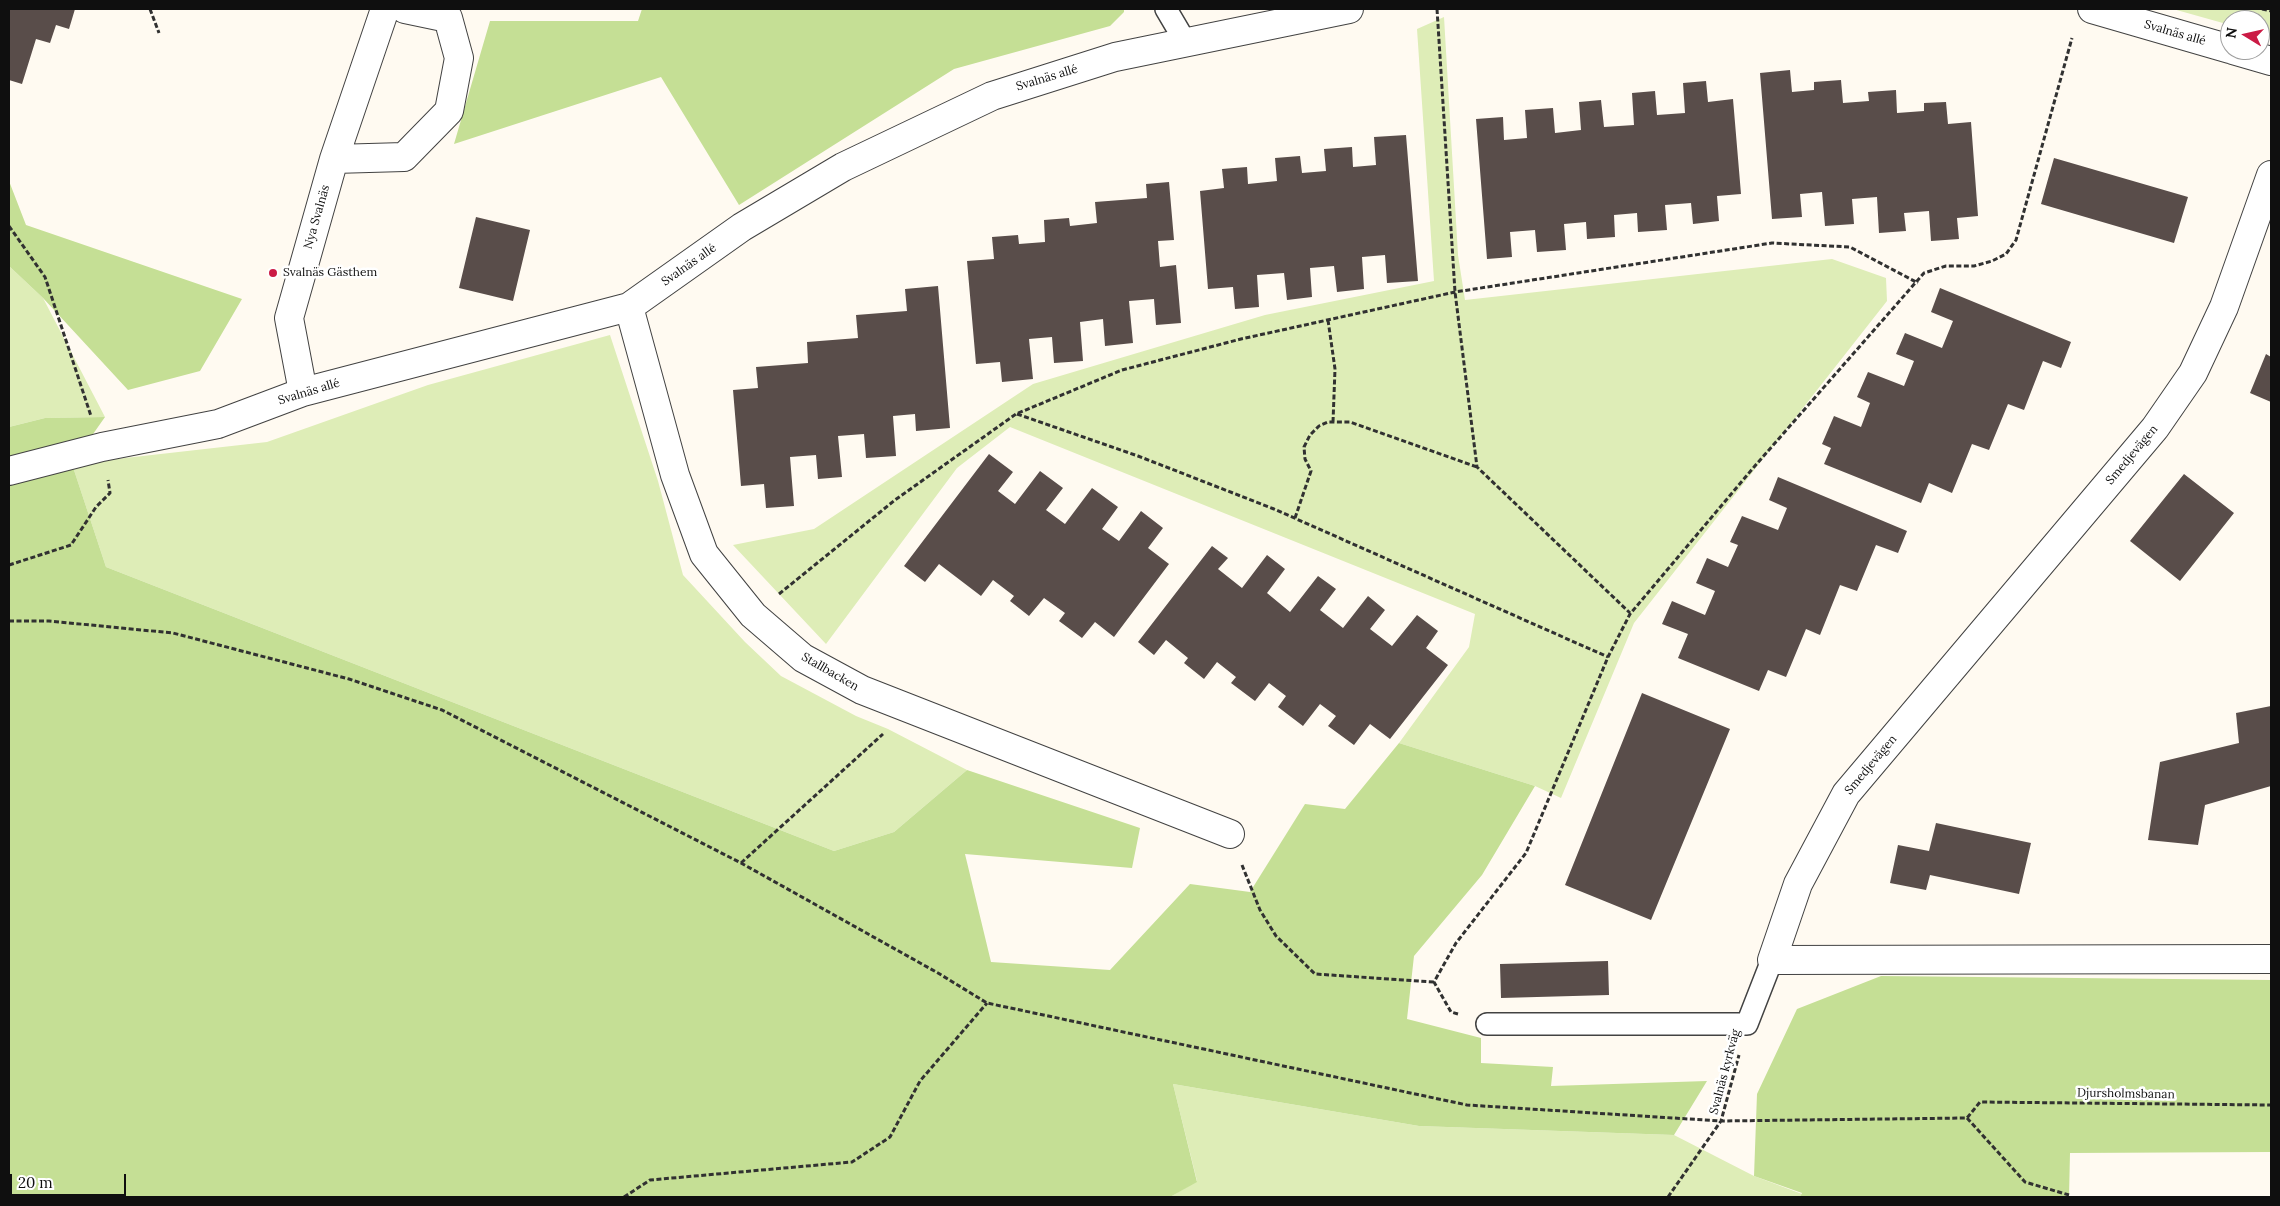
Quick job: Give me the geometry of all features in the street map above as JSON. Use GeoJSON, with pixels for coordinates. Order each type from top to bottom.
{"type":"FeatureCollection","features":[{"type":"Feature","properties":{"kind":"street","name":"Nya Svalnäs"},"geometry":{"type":"LineString","coordinates":[[302,392],[289,318],[334,159],[386,9]]}},
{"type":"Feature","properties":{"kind":"street"},"geometry":{"type":"LineString","coordinates":[[334,159],[404,158],[449,111],[459,58],[449,13],[405,9]]}},
{"type":"Feature","properties":{"kind":"street","name":"Svalnäs allé"},"geometry":{"type":"LineString","coordinates":[[9,471],[102,447],[218,424],[302,392],[629,307],[742,227],[843,168],[992,96],[1115,57],[1186,44],[1349,9]]}},
{"type":"Feature","properties":{"kind":"street","name":"Svalnäs allé"},"geometry":{"type":"LineString","coordinates":[[2092,9],[2220,46]]}},
{"type":"Feature","properties":{"kind":"street","name":"Smedjevägen"},"geometry":{"type":"LineString","coordinates":[[1772,960],[1798,884],[1846,794],[2155,428],[2193,373],[2224,307],[2271,175]]}},
{"type":"Feature","properties":{"kind":"street","name":"Stallbacken"},"geometry":{"type":"LineString","coordinates":[[629,307],[675,475],[704,554],[753,615],[803,658],[862,690],[1230,834]]}},
{"type":"Feature","properties":{"kind":"street"},"geometry":{"type":"LineString","coordinates":[[1772,960],[2271,959]]}},
{"type":"Feature","properties":{"kind":"lane"},"geometry":{"type":"LineString","coordinates":[[1166,9],[1186,44]]}},
{"type":"Feature","properties":{"kind":"lane"},"geometry":{"type":"LineString","coordinates":[[1487,1024],[1747,1024],[1772,960]]}},
{"type":"Feature","properties":{"kind":"path"},"geometry":{"type":"LineString","coordinates":[[150,9],[159,33]]}},
{"type":"Feature","properties":{"kind":"path"},"geometry":{"type":"LineString","coordinates":[[1437,9],[1454,292],[1477,467]]}},
{"type":"Feature","properties":{"kind":"path"},"geometry":{"type":"LineString","coordinates":[[2262,9],[2271,11]]}},
{"type":"Feature","properties":{"kind":"path"},"geometry":{"type":"LineString","coordinates":[[1434,982],[1456,943],[1526,853],[1608,656],[1630,614],[1754,466],[1918,283],[1924,273],[1946,266],[1974,266],[1992,261],[2006,254],[2016,240],[2073,36]]}},
{"type":"Feature","properties":{"kind":"path"},"geometry":{"type":"LineString","coordinates":[[9,226],[45,277],[102,447],[110,493],[96,507],[71,545],[9,565]]}},
{"type":"Feature","properties":{"kind":"path"},"geometry":{"type":"LineString","coordinates":[[753,615],[895,500],[1016,414],[1122,370],[1241,338],[1454,292],[1772,243],[1850,247],[1918,283]]}},
{"type":"Feature","properties":{"kind":"path"},"geometry":{"type":"LineString","coordinates":[[1328,320],[1335,369],[1333,422]]}},
{"type":"Feature","properties":{"kind":"path"},"geometry":{"type":"LineString","coordinates":[[1016,414],[1138,456],[1295,518],[1608,656]]}},
{"type":"Feature","properties":{"kind":"path"},"geometry":{"type":"LineString","coordinates":[[1295,518],[1311,472],[1305,460],[1304,447],[1310,435],[1318,426],[1333,422],[1350,422],[1477,467],[1630,614]]}},
{"type":"Feature","properties":{"kind":"path"},"geometry":{"type":"LineString","coordinates":[[9,621],[49,621],[172,633],[349,679],[442,710],[741,863],[987,1003],[1467,1105],[1721,1121],[1967,1118],[2025,1182],[2069,1195]]}},
{"type":"Feature","properties":{"kind":"path"},"geometry":{"type":"LineString","coordinates":[[741,863],[908,708]]}},
{"type":"Feature","properties":{"kind":"path"},"geometry":{"type":"LineString","coordinates":[[1230,834],[1264,916],[1276,936],[1315,974],[1434,982]]}},
{"type":"Feature","properties":{"kind":"path"},"geometry":{"type":"LineString","coordinates":[[1434,982],[1451,1012],[1487,1024]]}},
{"type":"Feature","properties":{"kind":"path"},"geometry":{"type":"LineString","coordinates":[[624,1197],[650,1180],[852,1162],[890,1137],[920,1081],[987,1003]]}},
{"type":"Feature","properties":{"kind":"path","name":"Svalnäs kyrkväg"},"geometry":{"type":"LineString","coordinates":[[1668,1197],[1721,1121],[1747,1024]]}},
{"type":"Feature","properties":{"kind":"path","name":"Djursholmsbanan"},"geometry":{"type":"LineString","coordinates":[[1967,1118],[1980,1102],[2271,1105]]}},
{"type":"Feature","properties":{"kind":"path"},"geometry":{"type":"LineString","coordinates":[[9,1195],[17,1197]]}},
{"type":"Feature","properties":{"kind":"green space"},"geometry":{"type":"Polygon","coordinates":[[[642,9],[1124,9],[1124,12],[1110,26],[954,69],[739,205],[661,77],[454,144],[490,21],[638,21],[642,9]]]}},
{"type":"Feature","properties":{"kind":"green space"},"geometry":{"type":"Polygon","coordinates":[[[2173,9],[2271,9],[2271,37],[2270,10],[2220,10],[2220,22],[2173,9]]]}},
{"type":"Feature","properties":{"kind":"green space"},"geometry":{"type":"Polygon","coordinates":[[[1444,17],[1458,255],[1465,300],[1832,259],[1886,278],[1887,301],[1634,623],[1561,798],[1535,786],[1399,743],[1469,647],[1475,614],[1010,427],[957,468],[826,644],[733,545],[814,529],[1033,384],[1265,315],[1434,281],[1417,29],[1444,17]]]}},
{"type":"Feature","properties":{"kind":"green space"},"geometry":{"type":"Polygon","coordinates":[[[9,181],[26,225],[242,299],[200,371],[128,390],[43,298],[9,266],[9,181]]]}},
{"type":"Feature","properties":{"kind":"green space"},"geometry":{"type":"Polygon","coordinates":[[[9,266],[43,298],[105,417],[45,418],[9,427],[9,266]]]}},
{"type":"Feature","properties":{"kind":"green space"},"geometry":{"type":"Polygon","coordinates":[[[610,335],[658,481],[683,575],[745,642],[781,676],[856,716],[888,729],[967,770],[894,832],[834,851],[106,567],[72,464],[267,442],[428,385],[610,335]]]}},
{"type":"Feature","properties":{"kind":"green space"},"geometry":{"type":"Polygon","coordinates":[[[105,417],[72,464],[106,567],[834,851],[894,832],[967,770],[1140,828],[1132,868],[965,854],[991,962],[1110,970],[1190,884],[1250,892],[1305,804],[1345,809],[1399,743],[1535,786],[1482,875],[1414,956],[1407,1019],[1481,1038],[1481,1063],[1553,1067],[1551,1086],[1707,1081],[1674,1135],[1419,1126],[1173,1084],[1197,1182],[1170,1197],[9,1197],[9,427],[45,418],[105,417]]]}},
{"type":"Feature","properties":{"kind":"green space"},"geometry":{"type":"Polygon","coordinates":[[[1881,976],[2271,980],[2271,1152],[2070,1153],[2069,1197],[1800,1197],[1802,1193],[1754,1176],[1757,1094],[1797,1009],[1881,976]]]}},
{"type":"Feature","properties":{"kind":"green space"},"geometry":{"type":"Polygon","coordinates":[[[1173,1084],[1419,1126],[1674,1135],[1754,1176],[1802,1194],[1800,1197],[1170,1197],[1197,1181],[1173,1084]]]}},
{"type":"Feature","properties":{"kind":"building"},"geometry":{"type":"Polygon","coordinates":[[[9,9],[75,9],[69,29],[56,25],[50,43],[36,39],[22,84],[9,80],[9,9]]]}},
{"type":"Feature","properties":{"kind":"building"},"geometry":{"type":"Polygon","coordinates":[[[1790,70],[1792,92],[1814,90],[1814,82],[1841,80],[1843,103],[1869,101],[1868,92],[1896,90],[1897,113],[1924,111],[1924,103],[1946,102],[1948,124],[1971,122],[1978,216],[1957,218],[1959,239],[1931,241],[1929,211],[1904,213],[1906,231],[1879,233],[1877,197],[1852,199],[1854,224],[1825,226],[1822,192],[1800,194],[1802,217],[1772,219],[1760,73],[1790,70]]]}},
{"type":"Feature","properties":{"kind":"building"},"geometry":{"type":"Polygon","coordinates":[[[1706,81],[1708,102],[1733,99],[1741,194],[1717,196],[1719,221],[1693,224],[1691,203],[1665,205],[1667,230],[1638,232],[1637,213],[1614,215],[1615,237],[1587,239],[1586,222],[1564,224],[1566,250],[1537,252],[1535,230],[1510,232],[1512,257],[1487,259],[1476,119],[1503,117],[1504,140],[1527,138],[1525,110],[1553,108],[1555,133],[1581,130],[1579,102],[1601,100],[1604,127],[1634,125],[1632,93],[1655,91],[1657,115],[1685,113],[1683,83],[1706,81]]]}},
{"type":"Feature","properties":{"kind":"building"},"geometry":{"type":"Polygon","coordinates":[[[1406,135],[1418,281],[1387,283],[1385,255],[1362,257],[1364,289],[1337,292],[1334,266],[1310,268],[1312,297],[1287,300],[1284,273],[1257,275],[1259,307],[1235,309],[1233,287],[1208,289],[1200,191],[1224,188],[1222,169],[1247,167],[1248,184],[1277,181],[1275,158],[1300,156],[1302,173],[1326,171],[1324,149],[1352,147],[1353,167],[1376,165],[1374,137],[1406,135]]]}},
{"type":"Feature","properties":{"kind":"building"},"geometry":{"type":"Polygon","coordinates":[[[2054,158],[2188,197],[2174,243],[2041,204],[2054,158]]]}},
{"type":"Feature","properties":{"kind":"building"},"geometry":{"type":"Polygon","coordinates":[[[1169,182],[1174,240],[1158,241],[1160,267],[1176,265],[1181,323],[1156,325],[1154,299],[1129,301],[1133,343],[1105,346],[1103,319],[1080,322],[1083,361],[1054,363],[1052,337],[1029,339],[1033,379],[1002,382],[1000,362],[976,364],[967,261],[994,259],[992,237],[1018,235],[1019,244],[1045,242],[1044,220],[1069,218],[1070,226],[1097,223],[1095,202],[1147,198],[1146,184],[1169,182]]]}},
{"type":"Feature","properties":{"kind":"building"},"geometry":{"type":"Polygon","coordinates":[[[476,217],[530,230],[513,301],[459,288],[476,217]]]}},
{"type":"Feature","properties":{"kind":"building"},"geometry":{"type":"Polygon","coordinates":[[[938,286],[950,428],[916,431],[915,414],[893,416],[896,456],[866,458],[864,434],[838,436],[842,477],[818,479],[816,455],[790,457],[794,506],[766,508],[764,484],[741,486],[733,390],[758,388],[756,367],[808,363],[807,342],[858,338],[856,315],[907,311],[905,289],[938,286]]]}},
{"type":"Feature","properties":{"kind":"building"},"geometry":{"type":"Polygon","coordinates":[[[1940,288],[2071,342],[2061,368],[2043,361],[2024,410],[2008,404],[1989,450],[1972,444],[1952,493],[1929,483],[1921,503],[1824,464],[1831,448],[1822,444],[1834,416],[1861,427],[1870,403],[1857,397],[1868,372],[1904,386],[1914,361],[1896,354],[1905,333],[1942,348],[1953,321],[1931,312],[1940,288]]]}},
{"type":"Feature","properties":{"kind":"building"},"geometry":{"type":"Polygon","coordinates":[[[2266,354],[2271,357],[2271,402],[2250,393],[2266,354]]]}},
{"type":"Feature","properties":{"kind":"building"},"geometry":{"type":"Polygon","coordinates":[[[989,454],[1013,472],[998,491],[1015,504],[1040,471],[1063,488],[1046,510],[1065,524],[1092,488],[1118,507],[1102,529],[1119,541],[1141,511],[1163,528],[1148,548],[1169,564],[1114,637],[1095,622],[1082,638],[1059,621],[1065,613],[1044,598],[1029,616],[1010,601],[1014,596],[993,580],[981,596],[939,564],[925,582],[904,566],[989,454]]]}},
{"type":"Feature","properties":{"kind":"building"},"geometry":{"type":"Polygon","coordinates":[[[2184,474],[2234,513],[2180,581],[2130,541],[2184,474]]]}},
{"type":"Feature","properties":{"kind":"building"},"geometry":{"type":"Polygon","coordinates":[[[1778,477],[1907,531],[1898,553],[1876,545],[1857,591],[1840,585],[1820,635],[1806,629],[1786,677],[1768,670],[1759,691],[1678,658],[1688,634],[1662,624],[1672,601],[1705,615],[1715,591],[1696,583],[1707,558],[1728,567],[1738,545],[1730,542],[1742,516],[1778,530],[1787,508],[1769,500],[1778,477]]]}},
{"type":"Feature","properties":{"kind":"building"},"geometry":{"type":"Polygon","coordinates":[[[1212,546],[1228,558],[1218,569],[1242,588],[1267,555],[1285,569],[1267,593],[1290,612],[1318,576],[1336,589],[1320,610],[1343,628],[1368,596],[1385,610],[1370,629],[1392,646],[1417,615],[1438,631],[1426,648],[1448,665],[1390,739],[1370,724],[1354,745],[1328,726],[1336,716],[1320,704],[1303,726],[1278,707],[1286,696],[1269,683],[1255,701],[1231,683],[1236,677],[1217,662],[1204,679],[1184,663],[1188,658],[1166,640],[1154,655],[1138,642],[1212,546]]]}},
{"type":"Feature","properties":{"kind":"building"},"geometry":{"type":"Polygon","coordinates":[[[1642,693],[1730,729],[1651,920],[1565,885],[1642,693]]]}},
{"type":"Feature","properties":{"kind":"building"},"geometry":{"type":"Polygon","coordinates":[[[2271,706],[2271,786],[2205,805],[2198,845],[2148,840],[2160,762],[2239,743],[2236,713],[2271,706]]]}},
{"type":"Feature","properties":{"kind":"building"},"geometry":{"type":"Polygon","coordinates":[[[1936,823],[2031,843],[2019,894],[1930,875],[1926,890],[1890,883],[1898,845],[1929,851],[1936,823]]]}},
{"type":"Feature","properties":{"kind":"building"},"geometry":{"type":"Polygon","coordinates":[[[1608,961],[1609,995],[1501,998],[1500,964],[1608,961]]]}},
{"type":"Feature","properties":{"kind":"place","name":"Svalnäs Gästhem"},"geometry":{"type":"Point","coordinates":[273,273]}}]}
